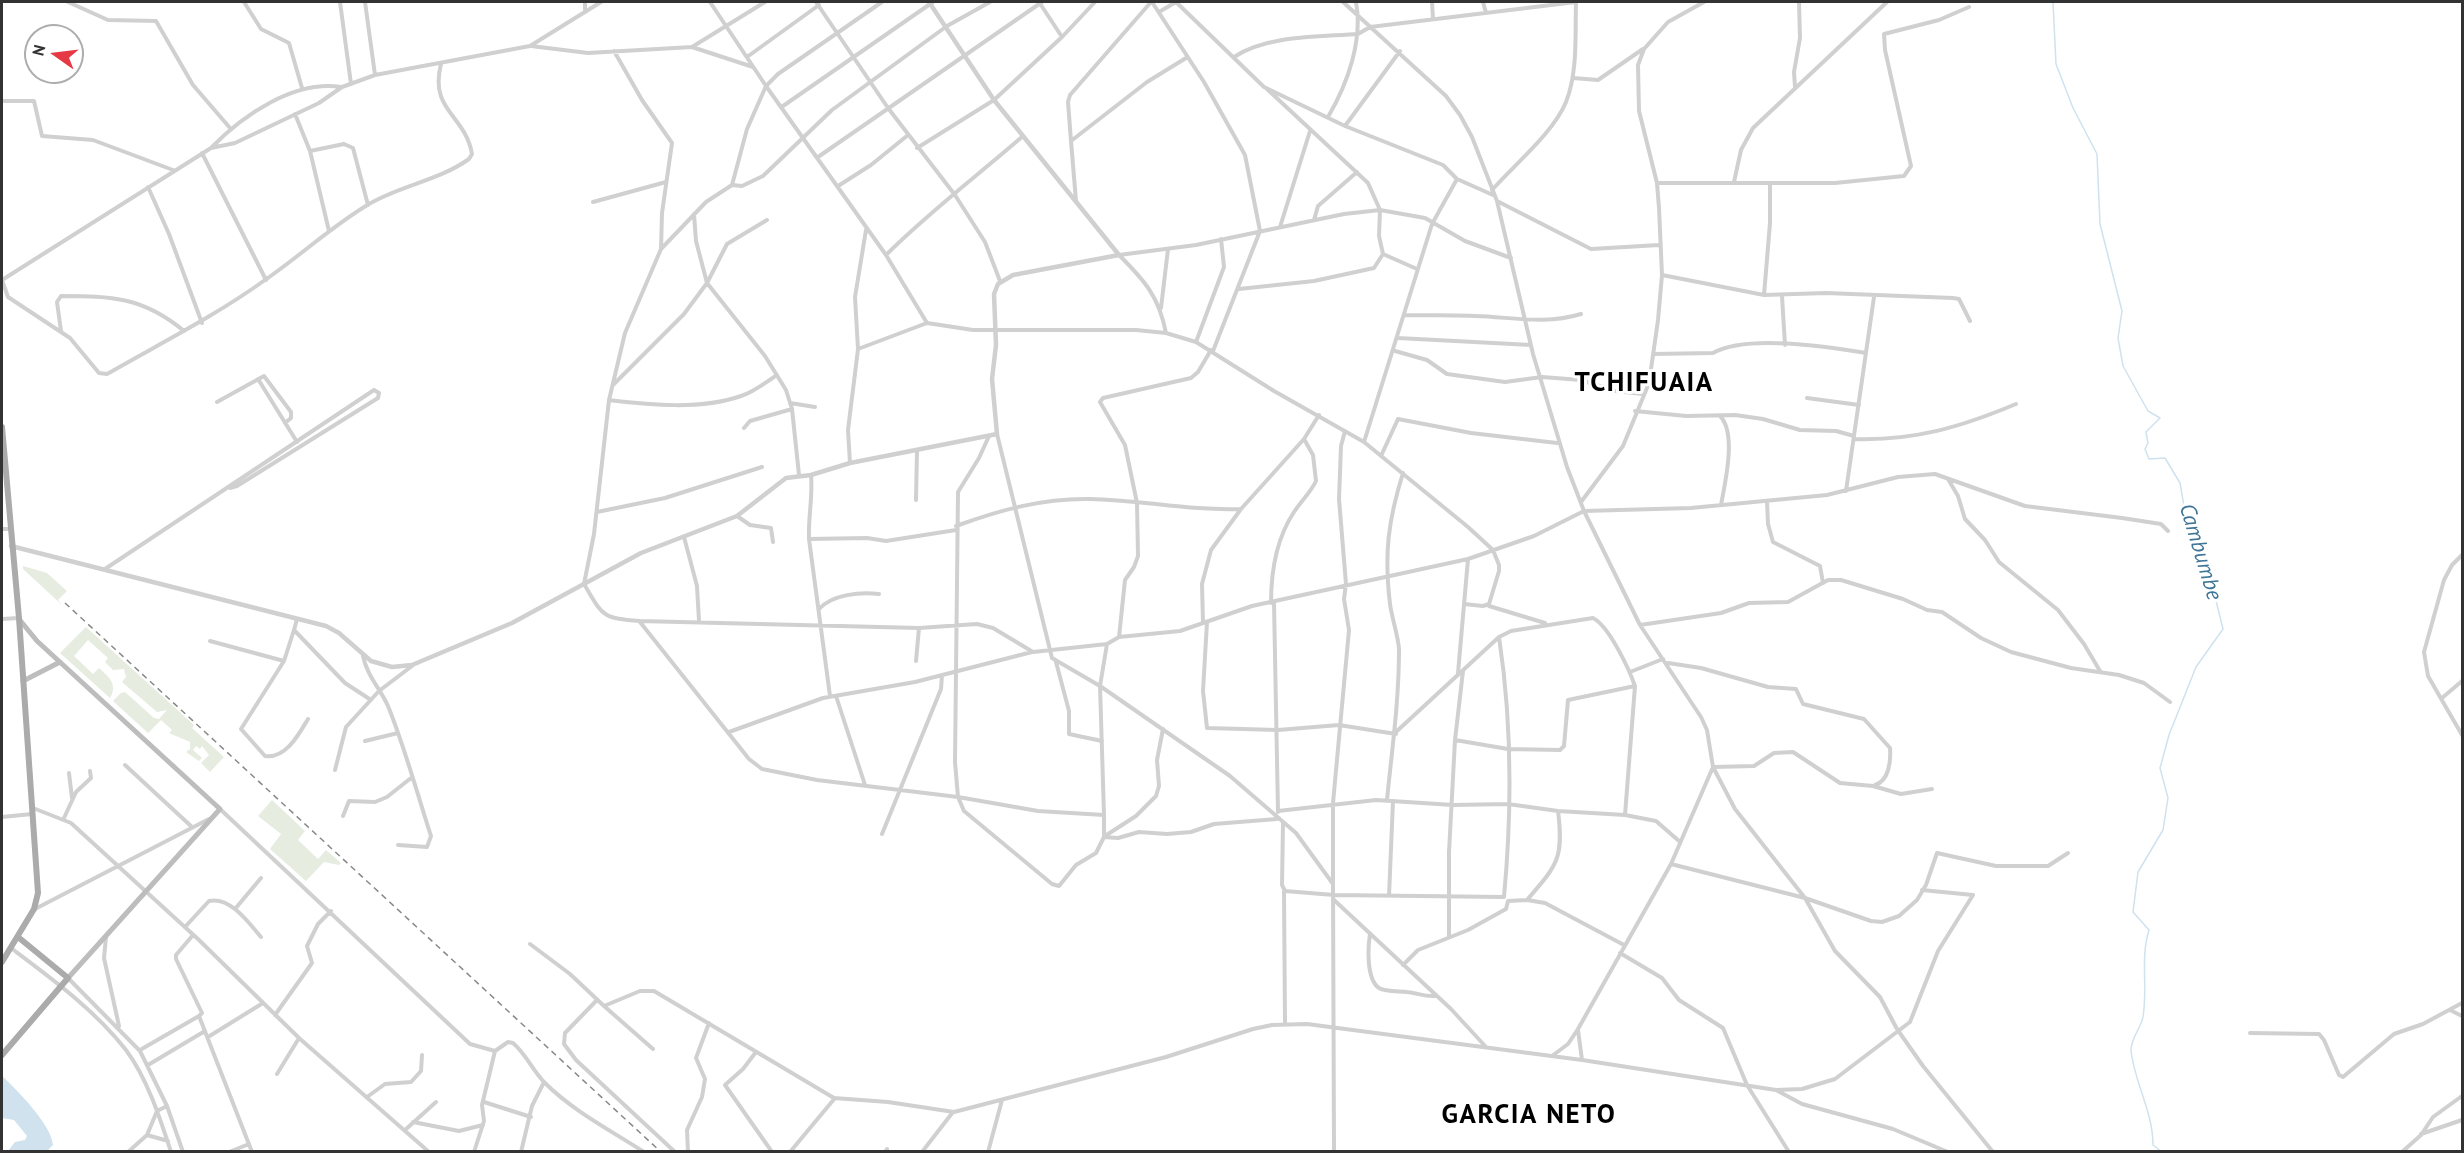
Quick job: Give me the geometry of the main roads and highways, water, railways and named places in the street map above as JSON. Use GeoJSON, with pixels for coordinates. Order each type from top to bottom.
{"type":"FeatureCollection","features":[{"type":"Feature","properties":{"kind":"main road"},"geometry":{"type":"LineString","coordinates":[[2,427],[19,618],[38,893],[34,909],[2,962]]}},
{"type":"Feature","properties":{"kind":"main road"},"geometry":{"type":"LineString","coordinates":[[2,1055],[220,808],[60,662],[31,634],[19,618]]}},
{"type":"Feature","properties":{"kind":"main road"},"geometry":{"type":"LineString","coordinates":[[23,681],[60,662]]}},
{"type":"Feature","properties":{"kind":"main road"},"geometry":{"type":"LineString","coordinates":[[18,937],[69,978]]}},
{"type":"Feature","properties":{"kind":"water"},"geometry":{"type":"Polygon","coordinates":[[[2,1076],[32,1108],[46,1127],[53,1145],[47,1151],[8,1151],[15,1142],[25,1140],[27,1136],[14,1120],[2,1118],[2,1076]]]}},
{"type":"Feature","properties":{"kind":"waterway","name":"Cambumbe"},"geometry":{"type":"LineString","coordinates":[[2053,2],[2056,64],[2073,108],[2097,154],[2100,224],[2122,311],[2118,338],[2123,366],[2148,411],[2160,418],[2146,432],[2148,443],[2145,449],[2149,459],[2165,458],[2180,483],[2187,524],[2204,552],[2223,629],[2196,667],[2169,735],[2160,768],[2168,798],[2163,830],[2138,872],[2133,912],[2149,930],[2144,962],[2143,1017],[2131,1051],[2150,1121],[2153,1145],[2162,1152]]}},
{"type":"Feature","properties":{"kind":"railway"},"geometry":{"type":"LineString","coordinates":[[65,603],[661,1152]]}},
{"type":"Feature","properties":{"kind":"district","name":"TCHIFUAIA"},"geometry":{"type":"Point","coordinates":[1644,383]}},
{"type":"Feature","properties":{"kind":"district","name":"GARCIA NETO"},"geometry":{"type":"Point","coordinates":[1529,1115]}}]}
